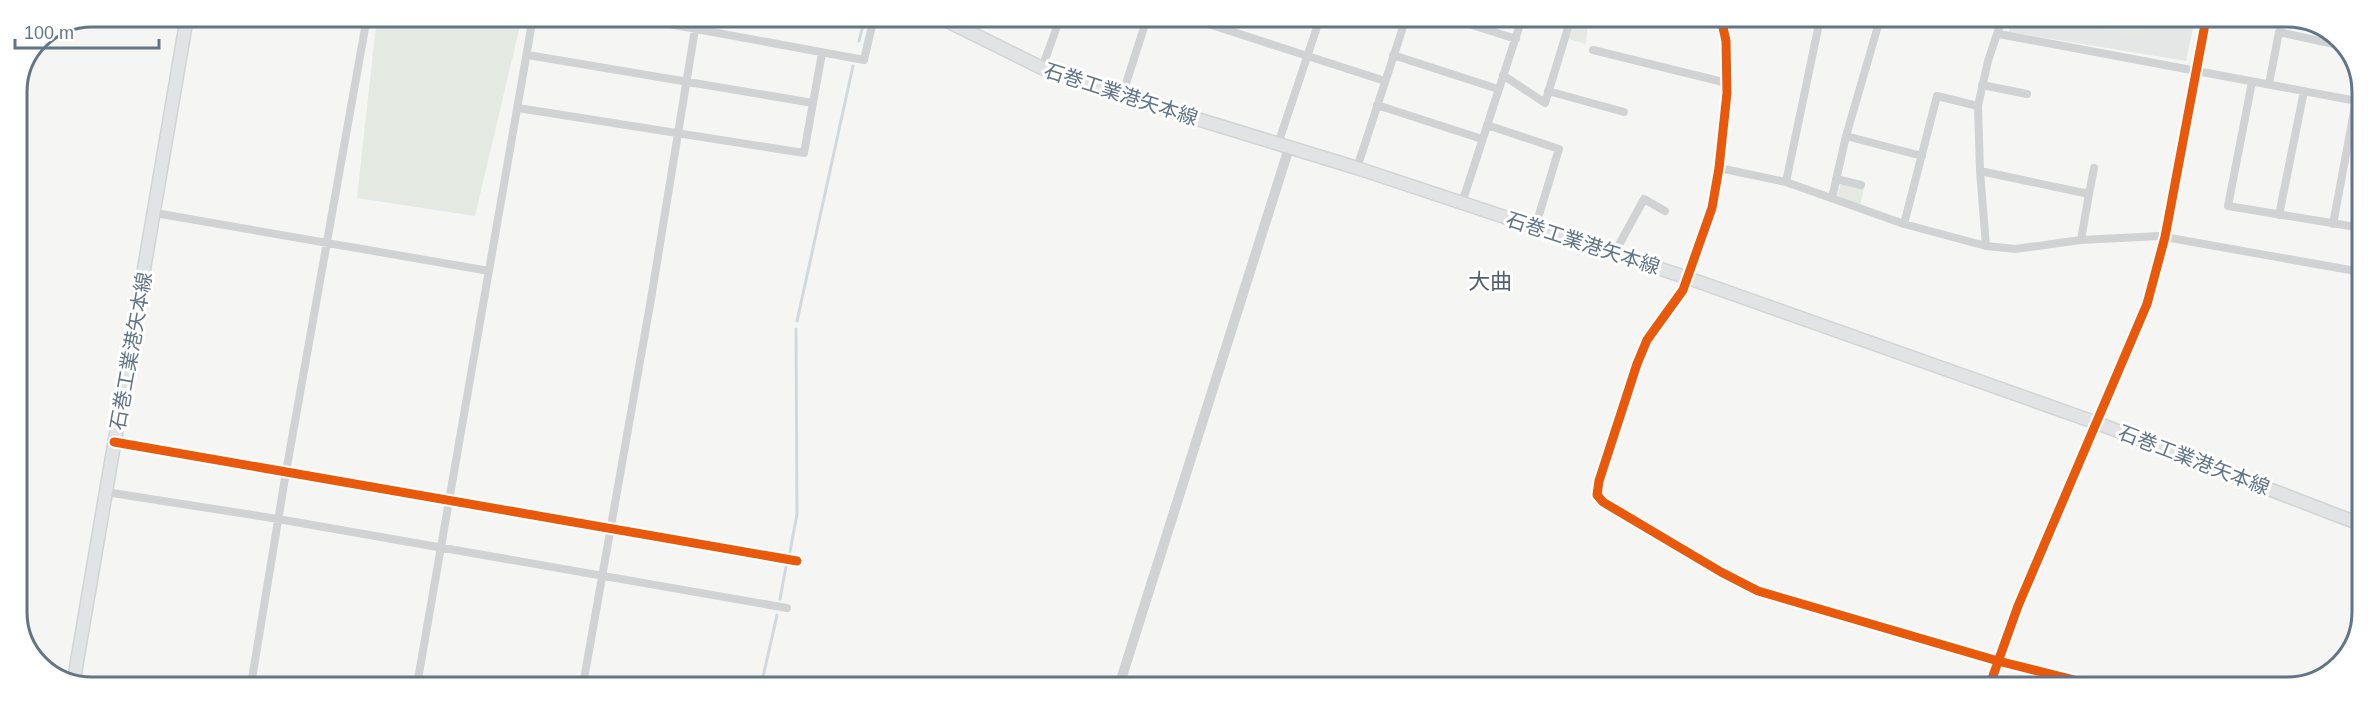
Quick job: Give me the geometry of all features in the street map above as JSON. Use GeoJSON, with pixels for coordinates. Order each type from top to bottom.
{"type":"FeatureCollection","features":[{"type":"Feature","properties":{"kind":"main road","name":"石巻工業港矢本線"},"geometry":{"type":"LineString","coordinates":[[75,675],[185,27]]}},
{"type":"Feature","properties":{"kind":"main road","name":"石巻工業港矢本線"},"geometry":{"type":"LineString","coordinates":[[959,27],[1042,68],[1122,96],[1357,168],[1688,278],[2097,423],[2352,521]]}},
{"type":"Feature","properties":{"kind":"street"},"geometry":{"type":"LineString","coordinates":[[252,677],[286,472],[365,27]]}},
{"type":"Feature","properties":{"kind":"street"},"geometry":{"type":"LineString","coordinates":[[418,677],[439,547],[532,27]]}},
{"type":"Feature","properties":{"kind":"street"},"geometry":{"type":"LineString","coordinates":[[684,27],[864,60],[872,27]]}},
{"type":"Feature","properties":{"kind":"street"},"geometry":{"type":"LineString","coordinates":[[1042,68],[1057,27]]}},
{"type":"Feature","properties":{"kind":"street"},"geometry":{"type":"LineString","coordinates":[[1122,96],[1144,27]]}},
{"type":"Feature","properties":{"kind":"street"},"geometry":{"type":"LineString","coordinates":[[1217,27],[1385,81]]}},
{"type":"Feature","properties":{"kind":"street"},"geometry":{"type":"LineString","coordinates":[[1122,677],[1283,146],[1306,56],[1317,27]]}},
{"type":"Feature","properties":{"kind":"street"},"geometry":{"type":"LineString","coordinates":[[1357,168],[1403,27]]}},
{"type":"Feature","properties":{"kind":"street"},"geometry":{"type":"LineString","coordinates":[[1478,27],[1516,39]]}},
{"type":"Feature","properties":{"kind":"street"},"geometry":{"type":"LineString","coordinates":[[1462,203],[1519,27]]}},
{"type":"Feature","properties":{"kind":"street"},"geometry":{"type":"LineString","coordinates":[[1503,75],[1545,103],[1568,27]]}},
{"type":"Feature","properties":{"kind":"street"},"geometry":{"type":"LineString","coordinates":[[1723,27],[1726,41],[1727,83],[1719,168],[1712,208],[1683,290],[1647,340],[1637,364],[1599,481],[1597,495],[1603,502],[1758,591],[1998,661],[2062,677]]}},
{"type":"Feature","properties":{"kind":"street"},"geometry":{"type":"LineString","coordinates":[[1786,182],[1818,27]]}},
{"type":"Feature","properties":{"kind":"street"},"geometry":{"type":"LineString","coordinates":[[1832,198],[1846,136],[1878,27]]}},
{"type":"Feature","properties":{"kind":"street"},"geometry":{"type":"LineString","coordinates":[[1986,246],[1978,106],[1982,85],[2000,27]]}},
{"type":"Feature","properties":{"kind":"street"},"geometry":{"type":"LineString","coordinates":[[1992,677],[2018,606],[2147,304],[2165,237],[2205,27]]}},
{"type":"Feature","properties":{"kind":"street"},"geometry":{"type":"LineString","coordinates":[[585,677],[651,299],[695,29]]}},
{"type":"Feature","properties":{"kind":"street"},"geometry":{"type":"LineString","coordinates":[[2269,84],[2279,32],[2330,43]]}},
{"type":"Feature","properties":{"kind":"street"},"geometry":{"type":"LineString","coordinates":[[1999,34],[2196,73],[2269,84],[2352,101]]}},
{"type":"Feature","properties":{"kind":"street"},"geometry":{"type":"LineString","coordinates":[[1593,50],[1727,83]]}},
{"type":"Feature","properties":{"kind":"street"},"geometry":{"type":"LineString","coordinates":[[518,108],[804,153],[822,52]]}},
{"type":"Feature","properties":{"kind":"street"},"geometry":{"type":"LineString","coordinates":[[528,55],[813,103]]}},
{"type":"Feature","properties":{"kind":"street"},"geometry":{"type":"LineString","coordinates":[[1394,55],[1498,89]]}},
{"type":"Feature","properties":{"kind":"street"},"geometry":{"type":"LineString","coordinates":[[2252,82],[2228,206],[2352,227]]}},
{"type":"Feature","properties":{"kind":"street"},"geometry":{"type":"LineString","coordinates":[[1982,85],[2026,94]]}},
{"type":"Feature","properties":{"kind":"street"},"geometry":{"type":"LineString","coordinates":[[2279,215],[2304,91]]}},
{"type":"Feature","properties":{"kind":"street"},"geometry":{"type":"LineString","coordinates":[[1548,92],[1624,112]]}},
{"type":"Feature","properties":{"kind":"street"},"geometry":{"type":"LineString","coordinates":[[1904,224],[1937,96],[1978,106]]}},
{"type":"Feature","properties":{"kind":"street"},"geometry":{"type":"LineString","coordinates":[[1377,105],[1482,139]]}},
{"type":"Feature","properties":{"kind":"street"},"geometry":{"type":"LineString","coordinates":[[1487,125],[1559,149],[1535,228]]}},
{"type":"Feature","properties":{"kind":"street"},"geometry":{"type":"LineString","coordinates":[[2333,224],[2352,135]]}},
{"type":"Feature","properties":{"kind":"street"},"geometry":{"type":"LineString","coordinates":[[1846,136],[1922,156]]}},
{"type":"Feature","properties":{"kind":"street"},"geometry":{"type":"LineString","coordinates":[[1719,168],[1786,182],[1904,224],[1986,246],[2015,249],[2081,240],[2165,237],[2352,270]]}},
{"type":"Feature","properties":{"kind":"street"},"geometry":{"type":"LineString","coordinates":[[2081,240],[2094,168]]}},
{"type":"Feature","properties":{"kind":"street"},"geometry":{"type":"LineString","coordinates":[[1980,171],[2089,194]]}},
{"type":"Feature","properties":{"kind":"street"},"geometry":{"type":"LineString","coordinates":[[1836,179],[1862,185]]}},
{"type":"Feature","properties":{"kind":"street"},"geometry":{"type":"LineString","coordinates":[[1614,254],[1641,197],[1665,211]]}},
{"type":"Feature","properties":{"kind":"street"},"geometry":{"type":"LineString","coordinates":[[155,213],[489,271]]}},
{"type":"Feature","properties":{"kind":"street"},"geometry":{"type":"LineString","coordinates":[[114,442],[797,561]]}},
{"type":"Feature","properties":{"kind":"street"},"geometry":{"type":"LineString","coordinates":[[106,492],[278,519],[787,608]]}},
{"type":"Feature","properties":{"kind":"shaded area"},"geometry":{"type":"Polygon","coordinates":[[[376,27],[520,27],[475,216],[357,198],[376,27]]]}},
{"type":"Feature","properties":{"kind":"shaded area"},"geometry":{"type":"Polygon","coordinates":[[[1573,27],[1587,27],[1586,44],[1569,39],[1573,27]]]}},
{"type":"Feature","properties":{"kind":"shaded area"},"geometry":{"type":"Polygon","coordinates":[[[2009,27],[2193,27],[2186,61],[2009,32],[2009,27]]]}},
{"type":"Feature","properties":{"kind":"shaded area"},"geometry":{"type":"Polygon","coordinates":[[[2082,27],[2145,27],[2143,37],[2082,27]]]}},
{"type":"Feature","properties":{"kind":"shaded area"},"geometry":{"type":"Polygon","coordinates":[[[1840,185],[1864,189],[1860,206],[1841,199],[1838,194],[1840,185]]]}},
{"type":"Feature","properties":{"kind":"waterway"},"geometry":{"type":"LineString","coordinates":[[859,41],[862,27]]}},
{"type":"Feature","properties":{"kind":"waterway"},"geometry":{"type":"LineString","coordinates":[[797,321],[853,66]]}},
{"type":"Feature","properties":{"kind":"waterway"},"geometry":{"type":"LineString","coordinates":[[790,552],[797,514],[796,329]]}},
{"type":"Feature","properties":{"kind":"waterway"},"geometry":{"type":"LineString","coordinates":[[780,599],[786,567]]}},
{"type":"Feature","properties":{"kind":"waterway"},"geometry":{"type":"LineString","coordinates":[[763,677],[777,615]]}},
{"type":"Feature","properties":{"kind":"cycle path"},"geometry":{"type":"LineString","coordinates":[[1723,27],[1726,41],[1727,93],[1712,208],[1683,290],[1647,340],[1637,364],[1599,481],[1597,495],[1603,502],[1721,572],[1758,591],[1998,661],[2062,677]]}},
{"type":"Feature","properties":{"kind":"cycle path"},"geometry":{"type":"LineString","coordinates":[[1993,677],[2018,606],[2147,304],[2165,237],[2204,27]]}},
{"type":"Feature","properties":{"kind":"cycle path"},"geometry":{"type":"LineString","coordinates":[[114,442],[797,561]]}},
{"type":"Feature","properties":{"kind":"district","name":"大曲"},"geometry":{"type":"Point","coordinates":[1490,281]}}]}
